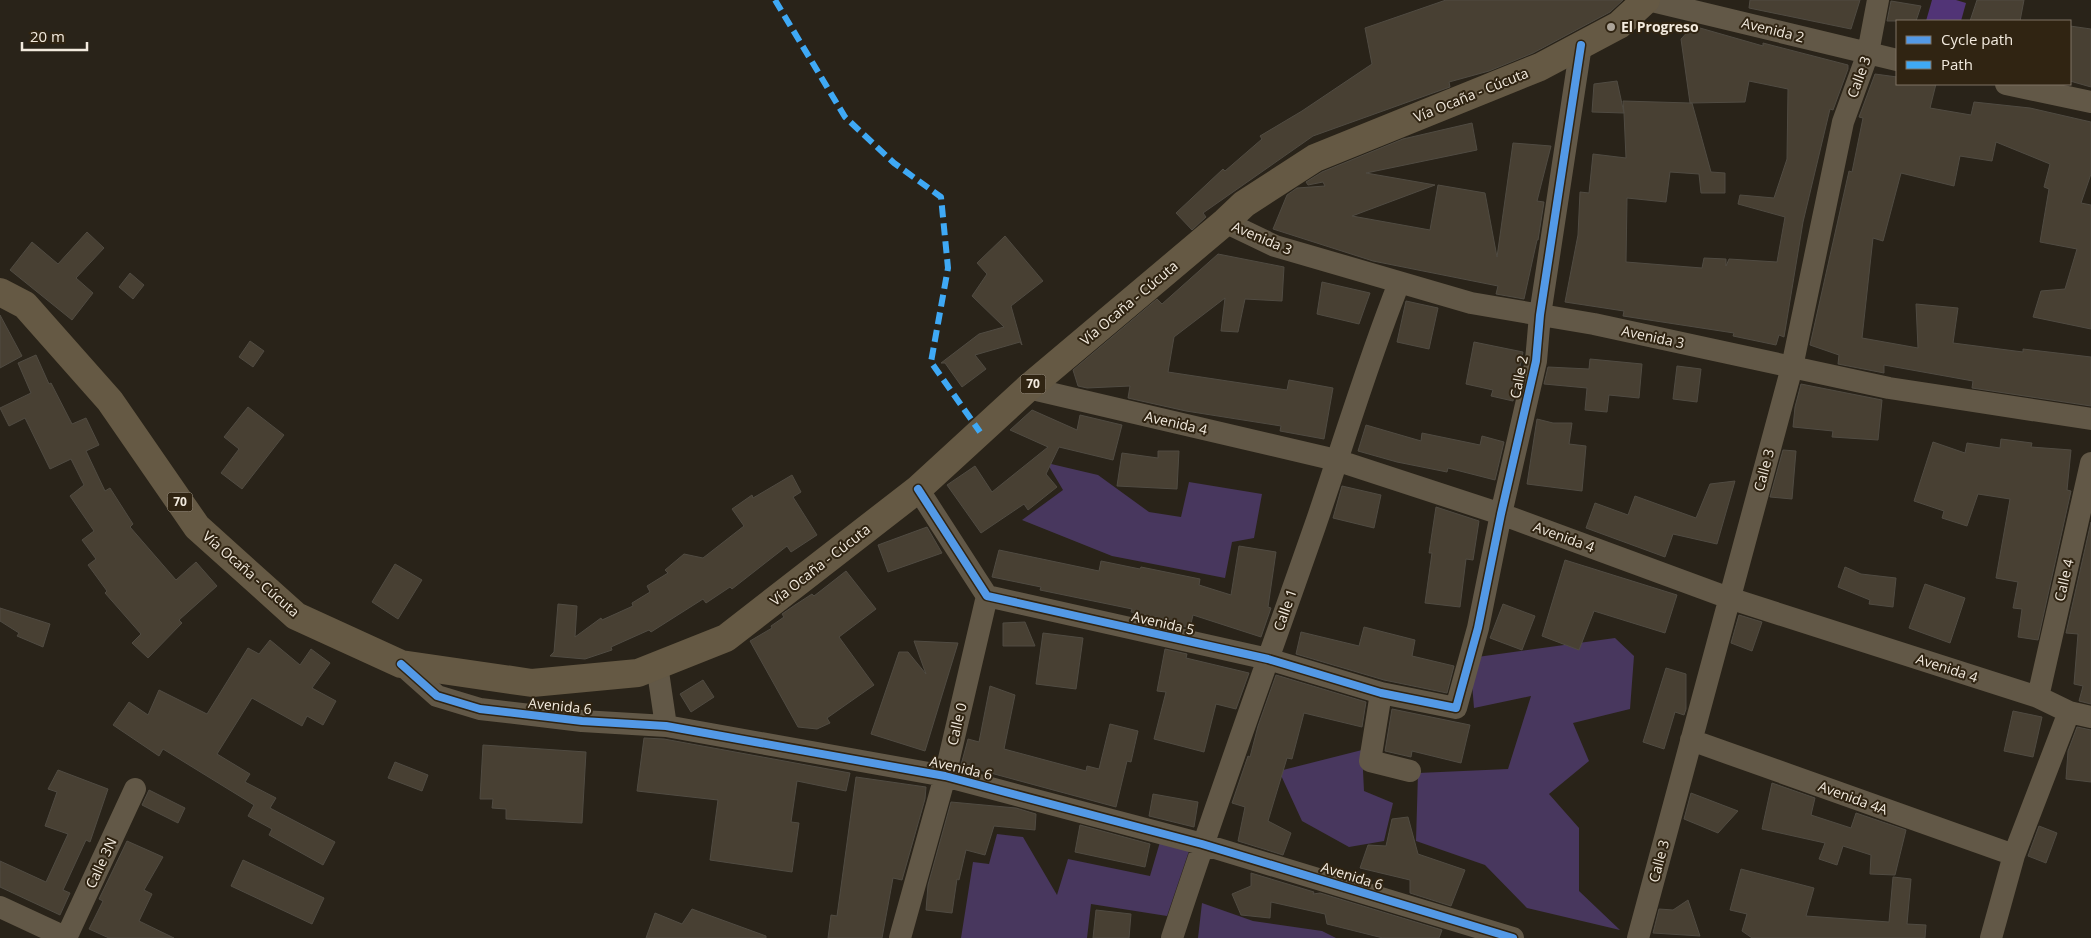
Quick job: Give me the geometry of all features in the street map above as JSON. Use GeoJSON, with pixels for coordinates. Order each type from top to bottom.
{"type":"FeatureCollection","features":[{"type":"Feature","properties":{"kind":"main road","name":"Vía Ocaña - Cúcuta"},"geometry":{"type":"LineString","coordinates":[[0,292],[25,305],[110,401],[197,527],[296,616],[401,664],[532,683],[638,673],[726,638],[918,489],[1028,388],[1244,204],[1315,158],[1540,67],[1620,25],[1647,0]]}},
{"type":"Feature","properties":{"kind":"street","name":"Avenida 2"},"geometry":{"type":"LineString","coordinates":[[1647,0],[1896,60]]}},
{"type":"Feature","properties":{"kind":"street","name":"Calle 3"},"geometry":{"type":"LineString","coordinates":[[1638,938],[1792,366],[1843,122],[1868,54],[1878,0]]}},
{"type":"Feature","properties":{"kind":"street","name":"Calle 2"},"geometry":{"type":"LineString","coordinates":[[1456,708],[1478,628],[1501,514],[1536,361],[1540,315],[1581,45]]}},
{"type":"Feature","properties":{"kind":"street"},"geometry":{"type":"LineString","coordinates":[[2011,85],[2091,102]]}},
{"type":"Feature","properties":{"kind":"street","name":"Avenida 3"},"geometry":{"type":"LineString","coordinates":[[1225,222],[1275,246],[1470,303],[1594,324],[1889,388],[2091,419]]}},
{"type":"Feature","properties":{"kind":"street","name":"Calle 1"},"geometry":{"type":"LineString","coordinates":[[1172,938],[1202,844],[1268,659],[1376,340],[1399,283]]}},
{"type":"Feature","properties":{"kind":"street","name":"Avenida 4"},"geometry":{"type":"LineString","coordinates":[[1028,388],[1336,460],[1501,514],[1730,598],[2038,697],[2069,712],[2091,717]]}},
{"type":"Feature","properties":{"kind":"street","name":"Calle 4"},"geometry":{"type":"LineString","coordinates":[[2038,697],[2091,462]]}},
{"type":"Feature","properties":{"kind":"street"},"geometry":{"type":"LineString","coordinates":[[918,489],[987,596]]}},
{"type":"Feature","properties":{"kind":"street","name":"Avenida 5"},"geometry":{"type":"LineString","coordinates":[[987,596],[1268,659],[1381,693],[1456,708]]}},
{"type":"Feature","properties":{"kind":"street","name":"Calle 0"},"geometry":{"type":"LineString","coordinates":[[900,938],[945,776],[987,596]]}},
{"type":"Feature","properties":{"kind":"street","name":"Avenida 6"},"geometry":{"type":"LineString","coordinates":[[401,664],[437,696],[480,709],[582,721],[666,726],[945,776],[1202,844],[1513,938]]}},
{"type":"Feature","properties":{"kind":"street"},"geometry":{"type":"LineString","coordinates":[[657,665],[666,726]]}},
{"type":"Feature","properties":{"kind":"street"},"geometry":{"type":"LineString","coordinates":[[1381,693],[1370,762],[1410,771]]}},
{"type":"Feature","properties":{"kind":"street"},"geometry":{"type":"LineString","coordinates":[[1990,938],[2014,855],[2069,712]]}},
{"type":"Feature","properties":{"kind":"street","name":"Avenida 4A"},"geometry":{"type":"LineString","coordinates":[[1691,740],[2014,855]]}},
{"type":"Feature","properties":{"kind":"street","name":"Calle 3N"},"geometry":{"type":"LineString","coordinates":[[66,938],[135,789]]}},
{"type":"Feature","properties":{"kind":"street"},"geometry":{"type":"LineString","coordinates":[[0,907],[66,938]]}},
{"type":"Feature","properties":{"kind":"shaded area"},"geometry":{"type":"Polygon","coordinates":[[[1932,0],[1956,0],[1966,3],[1961,20],[1926,20],[1932,0]]]}},
{"type":"Feature","properties":{"kind":"shaded area"},"geometry":{"type":"Polygon","coordinates":[[[1047,463],[1098,475],[1149,512],[1181,517],[1189,482],[1262,494],[1254,538],[1232,542],[1225,578],[1112,556],[1022,520],[1063,490],[1047,463]]]}},
{"type":"Feature","properties":{"kind":"shaded area"},"geometry":{"type":"Polygon","coordinates":[[[1615,638],[1634,656],[1630,709],[1573,723],[1589,761],[1549,794],[1579,828],[1579,891],[1620,930],[1527,908],[1485,865],[1416,841],[1418,773],[1508,769],[1531,696],[1474,708],[1470,658],[1615,638]]]}},
{"type":"Feature","properties":{"kind":"shaded area"},"geometry":{"type":"Polygon","coordinates":[[[1362,750],[1364,791],[1393,803],[1384,841],[1349,847],[1302,821],[1279,771],[1362,750]]]}},
{"type":"Feature","properties":{"kind":"shaded area"},"geometry":{"type":"Polygon","coordinates":[[[997,834],[1023,837],[1057,895],[1068,859],[1150,876],[1160,842],[1189,851],[1167,916],[1091,904],[1087,938],[961,938],[973,862],[989,864],[997,834]]]}},
{"type":"Feature","properties":{"kind":"shaded area"},"geometry":{"type":"Polygon","coordinates":[[[1202,903],[1253,921],[1322,931],[1336,938],[1198,938],[1202,903]]]}},
{"type":"Feature","properties":{"kind":"building"},"geometry":{"type":"Polygon","coordinates":[[[1446,0],[1623,0],[1610,12],[1533,53],[1489,71],[1449,82],[1450,87],[1313,136],[1203,213],[1206,217],[1192,230],[1176,213],[1223,169],[1225,171],[1262,139],[1260,136],[1302,111],[1372,64],[1365,28],[1446,0]]]}},
{"type":"Feature","properties":{"kind":"building"},"geometry":{"type":"Polygon","coordinates":[[[1750,0],[1860,0],[1851,29],[1749,8],[1750,0]]]}},
{"type":"Feature","properties":{"kind":"building"},"geometry":{"type":"Polygon","coordinates":[[[1977,0],[2024,0],[2020,20],[1970,20],[1977,0]]]}},
{"type":"Feature","properties":{"kind":"building"},"geometry":{"type":"Polygon","coordinates":[[[1891,1],[1921,6],[1916,20],[1887,21],[1891,1]]]}},
{"type":"Feature","properties":{"kind":"building"},"geometry":{"type":"Polygon","coordinates":[[[1693,26],[1763,46],[1763,43],[1848,65],[1833,110],[1830,109],[1803,222],[1784,337],[1779,335],[1776,345],[1733,336],[1734,333],[1623,316],[1624,311],[1565,302],[1578,235],[1580,192],[1589,193],[1593,154],[1626,158],[1623,101],[1690,103],[1681,39],[1693,26]],[[1749,81],[1745,102],[1690,103],[1692,103],[1711,172],[1725,173],[1725,193],[1701,193],[1699,174],[1670,172],[1666,202],[1627,198],[1626,262],[1702,268],[1704,258],[1726,259],[1726,266],[1729,259],[1777,262],[1785,217],[1738,204],[1740,195],[1774,198],[1787,159],[1788,89],[1749,81]]]}},
{"type":"Feature","properties":{"kind":"building"},"geometry":{"type":"Polygon","coordinates":[[[2071,26],[2091,29],[2091,87],[2071,81],[2071,26]]]}},
{"type":"Feature","properties":{"kind":"building"},"geometry":{"type":"Polygon","coordinates":[[[1875,74],[1896,77],[1896,85],[1936,85],[1930,108],[1971,115],[1974,102],[2030,108],[2091,122],[2091,174],[2081,203],[2091,205],[2091,329],[2033,317],[2041,291],[2065,289],[2077,249],[2040,242],[2049,189],[2044,187],[2050,164],[1996,142],[1992,161],[1960,156],[1954,186],[1901,173],[1883,241],[1873,238],[1862,338],[1918,348],[1916,304],[1958,308],[1953,343],[2023,352],[2023,349],[2091,357],[2091,406],[1972,388],[1973,381],[1884,365],[1884,373],[1838,364],[1839,355],[1810,345],[1849,171],[1852,172],[1863,118],[1859,117],[1875,74]]]}},
{"type":"Feature","properties":{"kind":"building"},"geometry":{"type":"Polygon","coordinates":[[[1617,81],[1624,113],[1592,112],[1594,84],[1617,81]]]}},
{"type":"Feature","properties":{"kind":"building"},"geometry":{"type":"Polygon","coordinates":[[[1472,123],[1477,150],[1366,173],[1435,185],[1352,216],[1430,230],[1438,185],[1485,193],[1497,257],[1513,143],[1551,146],[1537,201],[1544,202],[1538,240],[1524,299],[1496,294],[1498,286],[1373,261],[1273,229],[1287,195],[1297,188],[1325,186],[1323,182],[1308,185],[1306,182],[1322,172],[1403,139],[1472,123]]]}},
{"type":"Feature","properties":{"kind":"building"},"geometry":{"type":"Polygon","coordinates":[[[87,232],[104,248],[76,278],[93,293],[72,320],[10,270],[32,242],[58,264],[87,232]]]}},
{"type":"Feature","properties":{"kind":"building"},"geometry":{"type":"Polygon","coordinates":[[[1005,236],[1043,281],[1011,306],[1022,345],[1020,342],[975,355],[986,369],[962,387],[945,363],[941,363],[979,334],[1004,327],[972,296],[987,274],[977,263],[1005,236]]]}},
{"type":"Feature","properties":{"kind":"building"},"geometry":{"type":"Polygon","coordinates":[[[1218,254],[1284,267],[1282,301],[1245,299],[1238,332],[1221,331],[1225,298],[1174,337],[1168,372],[1287,390],[1289,380],[1333,388],[1324,439],[1280,431],[1281,426],[1186,411],[1128,398],[1130,386],[1087,388],[1078,386],[1073,370],[1157,299],[1162,304],[1218,254]]]}},
{"type":"Feature","properties":{"kind":"building"},"geometry":{"type":"Polygon","coordinates":[[[130,273],[144,285],[133,299],[119,287],[130,273]]]}},
{"type":"Feature","properties":{"kind":"building"},"geometry":{"type":"Polygon","coordinates":[[[1322,282],[1370,293],[1359,324],[1317,314],[1322,282]]]}},
{"type":"Feature","properties":{"kind":"building"},"geometry":{"type":"Polygon","coordinates":[[[1406,301],[1438,308],[1429,349],[1397,342],[1406,301]]]}},
{"type":"Feature","properties":{"kind":"building"},"geometry":{"type":"Polygon","coordinates":[[[0,315],[22,356],[0,368],[0,315]]]}},
{"type":"Feature","properties":{"kind":"building"},"geometry":{"type":"Polygon","coordinates":[[[250,341],[264,351],[253,367],[239,357],[250,341]]]}},
{"type":"Feature","properties":{"kind":"building"},"geometry":{"type":"Polygon","coordinates":[[[1474,342],[1523,352],[1513,401],[1491,396],[1493,390],[1466,384],[1474,342]]]}},
{"type":"Feature","properties":{"kind":"building"},"geometry":{"type":"Polygon","coordinates":[[[36,355],[49,384],[51,383],[72,424],[86,418],[99,445],[86,451],[105,491],[110,488],[133,524],[130,527],[176,580],[196,562],[217,586],[179,620],[182,623],[148,658],[132,643],[141,634],[105,593],[107,591],[88,565],[96,559],[82,540],[94,531],[70,496],[84,485],[71,459],[50,469],[25,418],[9,426],[0,408],[31,393],[18,363],[36,355]]]}},
{"type":"Feature","properties":{"kind":"building"},"geometry":{"type":"Polygon","coordinates":[[[1590,359],[1642,364],[1639,398],[1609,395],[1607,412],[1585,410],[1587,388],[1544,384],[1548,367],[1589,369],[1590,359]]]}},
{"type":"Feature","properties":{"kind":"building"},"geometry":{"type":"Polygon","coordinates":[[[1677,366],[1701,369],[1697,402],[1673,399],[1677,366]]]}},
{"type":"Feature","properties":{"kind":"building"},"geometry":{"type":"Polygon","coordinates":[[[1801,384],[1882,400],[1878,440],[1832,437],[1833,431],[1793,427],[1795,407],[1801,384]]]}},
{"type":"Feature","properties":{"kind":"building"},"geometry":{"type":"Polygon","coordinates":[[[248,407],[284,435],[242,489],[221,473],[239,449],[224,437],[248,407]]]}},
{"type":"Feature","properties":{"kind":"building"},"geometry":{"type":"Polygon","coordinates":[[[1032,410],[1077,430],[1080,415],[1122,425],[1113,460],[1059,447],[1046,474],[1057,487],[1028,510],[1024,504],[981,533],[947,485],[975,466],[992,492],[1048,447],[1010,430],[1032,410]]]}},
{"type":"Feature","properties":{"kind":"building"},"geometry":{"type":"Polygon","coordinates":[[[1537,419],[1553,423],[1572,423],[1569,444],[1586,446],[1582,491],[1527,484],[1537,419]]]}},
{"type":"Feature","properties":{"kind":"building"},"geometry":{"type":"Polygon","coordinates":[[[1366,425],[1421,441],[1422,433],[1480,445],[1482,436],[1504,442],[1495,480],[1448,468],[1447,472],[1397,462],[1358,451],[1366,425]]]}},
{"type":"Feature","properties":{"kind":"building"},"geometry":{"type":"Polygon","coordinates":[[[2001,439],[2032,443],[2031,447],[2071,450],[2067,490],[2071,491],[2038,640],[2018,637],[2022,609],[2013,608],[2018,582],[1996,578],[2010,499],[1978,494],[1967,526],[1942,518],[1944,511],[1914,501],[1933,442],[1965,453],[1967,443],[2000,448],[2001,439]]]}},
{"type":"Feature","properties":{"kind":"building"},"geometry":{"type":"Polygon","coordinates":[[[1783,450],[1796,451],[1792,499],[1770,497],[1783,450]]]}},
{"type":"Feature","properties":{"kind":"building"},"geometry":{"type":"Polygon","coordinates":[[[1158,451],[1179,451],[1177,489],[1117,486],[1122,453],[1158,458],[1158,451]]]}},
{"type":"Feature","properties":{"kind":"building"},"geometry":{"type":"Polygon","coordinates":[[[792,475],[801,492],[793,497],[817,535],[791,552],[787,546],[732,589],[730,587],[706,603],[703,599],[651,632],[649,630],[611,647],[612,650],[585,659],[550,656],[554,652],[558,604],[577,606],[575,637],[601,618],[602,620],[633,606],[632,603],[650,592],[647,586],[668,573],[665,570],[684,554],[703,558],[744,526],[732,509],[752,495],[753,498],[792,475]]]}},
{"type":"Feature","properties":{"kind":"building"},"geometry":{"type":"Polygon","coordinates":[[[1735,481],[1717,544],[1673,534],[1665,557],[1586,528],[1595,503],[1628,515],[1635,496],[1696,518],[1710,484],[1735,481]]]}},
{"type":"Feature","properties":{"kind":"building"},"geometry":{"type":"Polygon","coordinates":[[[1342,486],[1381,495],[1374,528],[1333,518],[1342,486]]]}},
{"type":"Feature","properties":{"kind":"building"},"geometry":{"type":"Polygon","coordinates":[[[1436,507],[1479,521],[1473,560],[1466,559],[1460,607],[1425,603],[1432,553],[1429,553],[1436,507]]]}},
{"type":"Feature","properties":{"kind":"building"},"geometry":{"type":"Polygon","coordinates":[[[2091,522],[2091,704],[2079,701],[2083,686],[2074,684],[2078,634],[2066,633],[2091,522]]]}},
{"type":"Feature","properties":{"kind":"building"},"geometry":{"type":"Polygon","coordinates":[[[927,527],[942,553],[888,572],[878,545],[927,527]]]}},
{"type":"Feature","properties":{"kind":"building"},"geometry":{"type":"Polygon","coordinates":[[[1239,546],[1276,552],[1268,607],[1271,608],[1261,637],[1193,615],[1190,628],[1169,623],[1170,620],[1131,612],[1132,609],[1040,590],[1041,587],[992,577],[999,550],[1099,571],[1101,561],[1140,569],[1141,567],[1200,579],[1199,585],[1231,595],[1239,546]]]}},
{"type":"Feature","properties":{"kind":"building"},"geometry":{"type":"Polygon","coordinates":[[[1565,560],[1677,595],[1665,633],[1594,611],[1579,650],[1542,636],[1565,560]]]}},
{"type":"Feature","properties":{"kind":"building"},"geometry":{"type":"Polygon","coordinates":[[[395,564],[422,580],[398,619],[372,602],[395,564]]]}},
{"type":"Feature","properties":{"kind":"building"},"geometry":{"type":"Polygon","coordinates":[[[1845,567],[1861,574],[1896,578],[1893,607],[1869,604],[1870,600],[1838,587],[1845,567]]]}},
{"type":"Feature","properties":{"kind":"building"},"geometry":{"type":"Polygon","coordinates":[[[846,571],[876,609],[839,637],[874,685],[827,718],[830,723],[817,729],[798,727],[750,641],[772,628],[771,626],[784,617],[782,614],[812,594],[814,596],[846,571]]]}},
{"type":"Feature","properties":{"kind":"building"},"geometry":{"type":"Polygon","coordinates":[[[1925,584],[1965,598],[1950,643],[1909,628],[1925,584]]]}},
{"type":"Feature","properties":{"kind":"building"},"geometry":{"type":"Polygon","coordinates":[[[1503,604],[1535,616],[1522,650],[1490,638],[1503,604]]]}},
{"type":"Feature","properties":{"kind":"building"},"geometry":{"type":"Polygon","coordinates":[[[0,608],[50,624],[43,647],[17,636],[19,633],[0,621],[0,608]]]}},
{"type":"Feature","properties":{"kind":"building"},"geometry":{"type":"Polygon","coordinates":[[[1739,615],[1762,622],[1752,651],[1731,643],[1739,615]]]}},
{"type":"Feature","properties":{"kind":"building"},"geometry":{"type":"Polygon","coordinates":[[[1025,622],[1035,646],[1003,646],[1003,623],[1025,622]]]}},
{"type":"Feature","properties":{"kind":"building"},"geometry":{"type":"Polygon","coordinates":[[[1364,627],[1415,640],[1412,656],[1454,666],[1447,693],[1384,680],[1296,654],[1301,632],[1359,646],[1364,627]]]}},
{"type":"Feature","properties":{"kind":"building"},"geometry":{"type":"Polygon","coordinates":[[[1043,633],[1083,638],[1076,689],[1036,684],[1043,633]]]}},
{"type":"Feature","properties":{"kind":"building"},"geometry":{"type":"Polygon","coordinates":[[[270,640],[300,665],[311,649],[330,663],[312,688],[336,701],[323,725],[307,716],[302,726],[252,698],[217,754],[250,774],[245,782],[276,798],[270,808],[335,842],[323,865],[269,835],[272,829],[248,816],[254,805],[163,749],[159,756],[113,725],[129,702],[148,715],[159,690],[207,714],[248,648],[259,654],[270,640]]]}},
{"type":"Feature","properties":{"kind":"building"},"geometry":{"type":"Polygon","coordinates":[[[914,641],[958,643],[925,751],[871,734],[899,652],[908,652],[926,674],[914,641]]]}},
{"type":"Feature","properties":{"kind":"building"},"geometry":{"type":"Polygon","coordinates":[[[1165,649],[1187,654],[1186,658],[1249,673],[1236,709],[1216,704],[1204,752],[1154,739],[1166,692],[1157,691],[1165,649]]]}},
{"type":"Feature","properties":{"kind":"building"},"geometry":{"type":"Polygon","coordinates":[[[1666,668],[1686,674],[1686,709],[1684,715],[1675,712],[1664,749],[1643,742],[1666,668]]]}},
{"type":"Feature","properties":{"kind":"building"},"geometry":{"type":"Polygon","coordinates":[[[1276,675],[1366,702],[1362,727],[1304,713],[1292,759],[1287,758],[1268,821],[1291,833],[1283,855],[1238,841],[1245,807],[1232,803],[1248,756],[1250,757],[1258,726],[1276,675]]]}},
{"type":"Feature","properties":{"kind":"building"},"geometry":{"type":"Polygon","coordinates":[[[703,680],[714,697],[691,712],[680,694],[703,680]]]}},
{"type":"Feature","properties":{"kind":"building"},"geometry":{"type":"Polygon","coordinates":[[[990,686],[1015,695],[1004,749],[1086,771],[1087,766],[1099,769],[1110,724],[1138,731],[1131,762],[1127,761],[1116,807],[961,765],[968,739],[979,742],[990,686]]]}},
{"type":"Feature","properties":{"kind":"building"},"geometry":{"type":"Polygon","coordinates":[[[1392,709],[1470,725],[1461,763],[1412,751],[1411,757],[1385,751],[1392,709]]]}},
{"type":"Feature","properties":{"kind":"building"},"geometry":{"type":"Polygon","coordinates":[[[2013,711],[2042,717],[2033,757],[2004,751],[2013,711]]]}},
{"type":"Feature","properties":{"kind":"building"},"geometry":{"type":"Polygon","coordinates":[[[2077,727],[2091,730],[2091,782],[2066,779],[2068,751],[2077,727]]]}},
{"type":"Feature","properties":{"kind":"building"},"geometry":{"type":"Polygon","coordinates":[[[644,738],[664,739],[850,773],[846,791],[797,781],[791,822],[799,823],[792,872],[710,860],[718,800],[637,791],[644,738]]]}},
{"type":"Feature","properties":{"kind":"building"},"geometry":{"type":"Polygon","coordinates":[[[483,745],[586,752],[582,823],[506,819],[506,809],[492,808],[493,799],[480,799],[483,745]]]}},
{"type":"Feature","properties":{"kind":"building"},"geometry":{"type":"Polygon","coordinates":[[[395,762],[428,775],[422,791],[388,778],[395,762]]]}},
{"type":"Feature","properties":{"kind":"building"},"geometry":{"type":"Polygon","coordinates":[[[58,770],[108,789],[90,842],[86,840],[63,890],[70,893],[60,915],[0,887],[0,861],[46,882],[68,834],[45,826],[57,792],[48,789],[58,770]]]}},
{"type":"Feature","properties":{"kind":"building"},"geometry":{"type":"Polygon","coordinates":[[[856,777],[926,787],[925,799],[902,880],[893,878],[882,938],[828,938],[831,915],[837,916],[856,777]]]}},
{"type":"Feature","properties":{"kind":"building"},"geometry":{"type":"Polygon","coordinates":[[[1772,783],[1815,798],[1811,815],[1851,828],[1856,813],[1906,830],[1895,875],[1870,874],[1871,855],[1843,846],[1837,865],[1819,859],[1825,843],[1762,829],[1772,783]]]}},
{"type":"Feature","properties":{"kind":"building"},"geometry":{"type":"Polygon","coordinates":[[[149,790],[185,808],[178,823],[142,805],[149,790]]]}},
{"type":"Feature","properties":{"kind":"building"},"geometry":{"type":"Polygon","coordinates":[[[1691,793],[1738,811],[1718,833],[1684,819],[1691,793]]]}},
{"type":"Feature","properties":{"kind":"building"},"geometry":{"type":"Polygon","coordinates":[[[1153,794],[1198,802],[1194,827],[1149,816],[1153,794]]]}},
{"type":"Feature","properties":{"kind":"building"},"geometry":{"type":"Polygon","coordinates":[[[951,802],[1016,808],[1036,814],[1035,830],[994,826],[985,855],[966,850],[959,880],[957,879],[952,913],[926,910],[928,885],[951,802]]]}},
{"type":"Feature","properties":{"kind":"building"},"geometry":{"type":"Polygon","coordinates":[[[1408,817],[1418,854],[1465,870],[1451,906],[1410,893],[1410,880],[1360,868],[1368,845],[1386,846],[1392,819],[1408,817]]]}},
{"type":"Feature","properties":{"kind":"building"},"geometry":{"type":"Polygon","coordinates":[[[1080,825],[1150,844],[1145,867],[1075,852],[1080,825]]]}},
{"type":"Feature","properties":{"kind":"building"},"geometry":{"type":"Polygon","coordinates":[[[2039,826],[2057,833],[2046,863],[2028,856],[2039,826]]]}},
{"type":"Feature","properties":{"kind":"building"},"geometry":{"type":"Polygon","coordinates":[[[127,841],[163,857],[144,890],[152,894],[139,921],[174,938],[109,938],[89,929],[103,901],[99,899],[127,841]]]}},
{"type":"Feature","properties":{"kind":"building"},"geometry":{"type":"Polygon","coordinates":[[[243,860],[324,898],[312,924],[231,886],[243,860]]]}},
{"type":"Feature","properties":{"kind":"building"},"geometry":{"type":"Polygon","coordinates":[[[1741,869],[1814,888],[1806,916],[1889,922],[1893,877],[1911,879],[1907,924],[1926,925],[1925,938],[1752,938],[1742,931],[1747,914],[1730,910],[1741,869]]]}},
{"type":"Feature","properties":{"kind":"building"},"geometry":{"type":"Polygon","coordinates":[[[1251,873],[1314,892],[1313,894],[1320,893],[1442,930],[1439,938],[1383,938],[1327,924],[1325,914],[1271,902],[1270,918],[1241,915],[1232,894],[1251,886],[1251,873]]]}},
{"type":"Feature","properties":{"kind":"building"},"geometry":{"type":"Polygon","coordinates":[[[1688,900],[1700,936],[1653,933],[1659,909],[1673,910],[1688,900]]]}},
{"type":"Feature","properties":{"kind":"building"},"geometry":{"type":"Polygon","coordinates":[[[692,909],[766,936],[766,938],[646,938],[655,913],[682,924],[692,909]]]}},
{"type":"Feature","properties":{"kind":"building"},"geometry":{"type":"Polygon","coordinates":[[[1096,910],[1131,914],[1129,938],[1093,938],[1096,910]]]}},
{"type":"Feature","properties":{"kind":"marked path"},"geometry":{"type":"LineString","coordinates":[[775,0],[845,117],[894,163],[941,197],[948,268],[931,362],[980,432]]}},
{"type":"Feature","properties":{"kind":"cycle path"},"geometry":{"type":"LineString","coordinates":[[918,489],[987,596],[1268,659],[1381,693],[1456,708],[1478,628],[1501,514],[1536,361],[1540,315],[1581,45]]}},
{"type":"Feature","properties":{"kind":"cycle path"},"geometry":{"type":"LineString","coordinates":[[401,664],[437,696],[480,709],[582,721],[666,726],[945,776],[1202,844],[1513,938]]}},
{"type":"Feature","properties":{"kind":"place","name":"El Progreso"},"geometry":{"type":"Point","coordinates":[1611,27]}}]}
